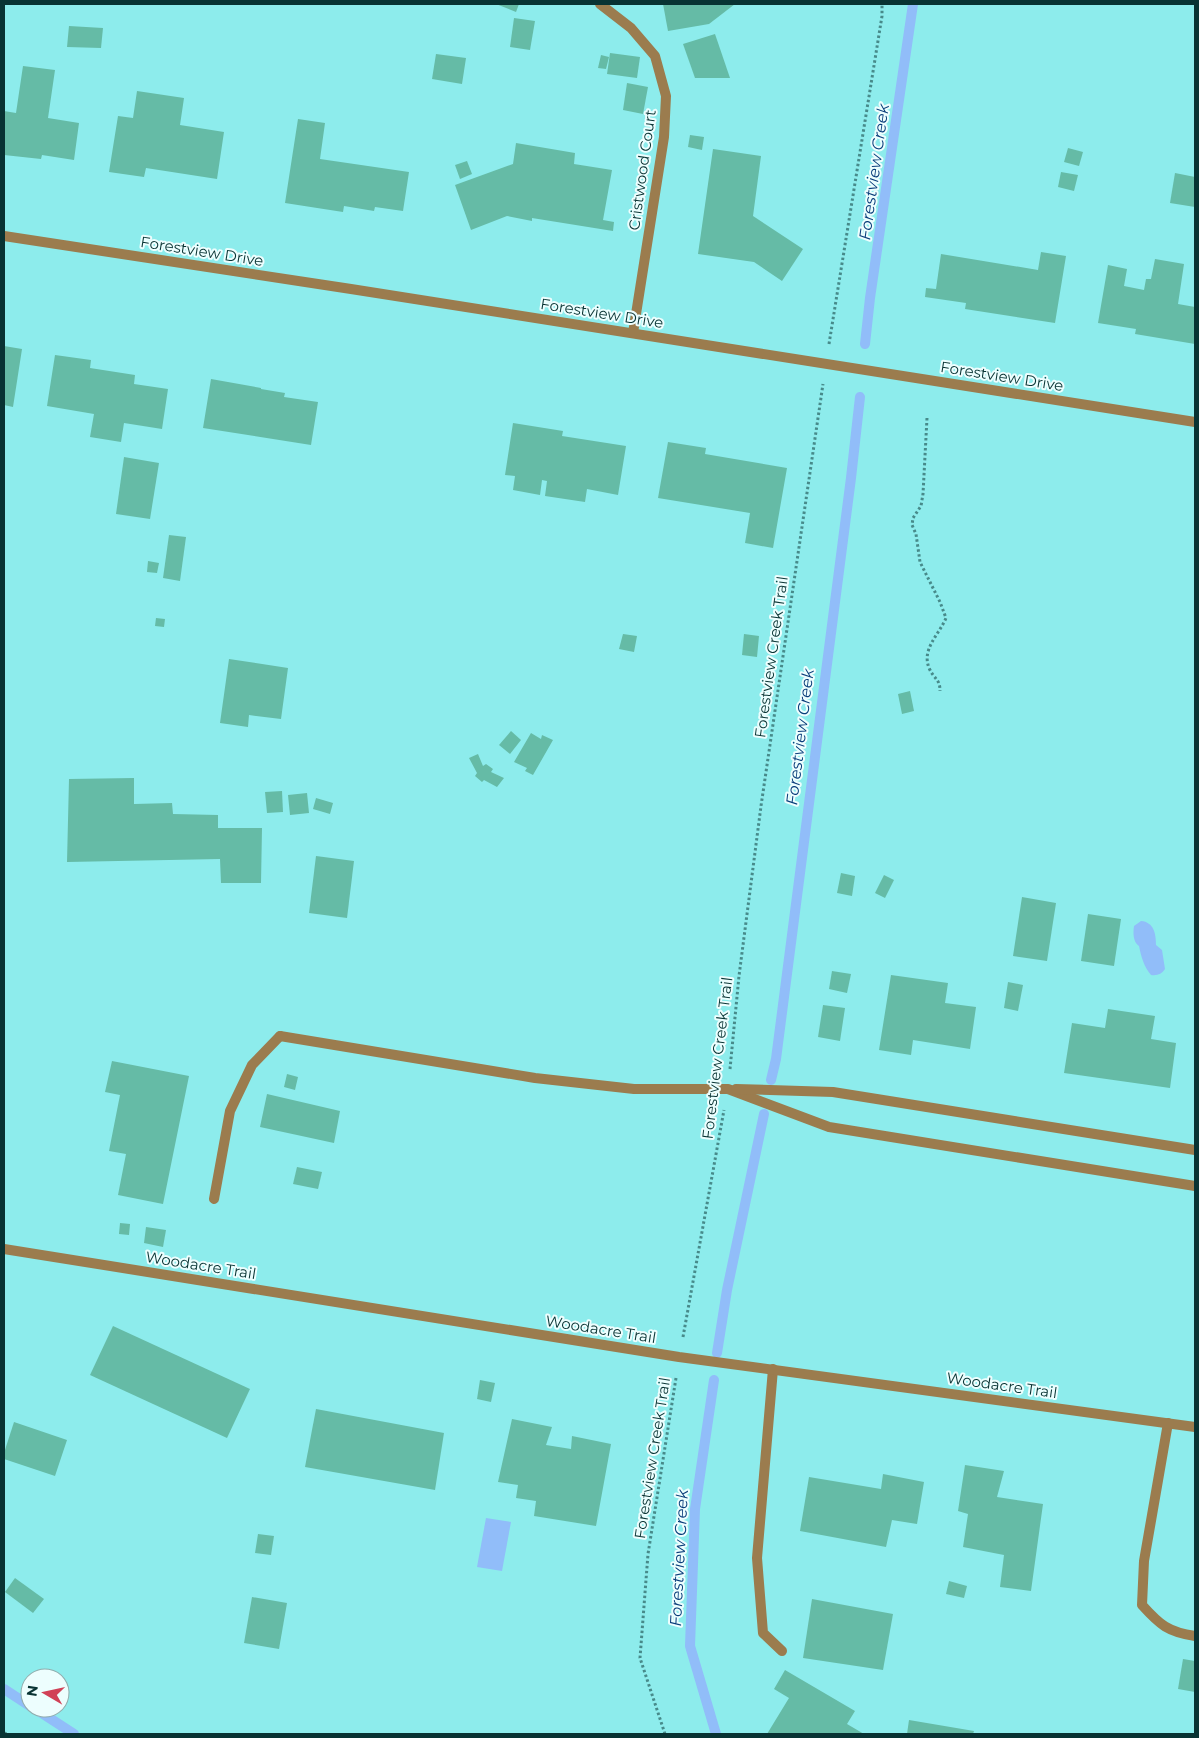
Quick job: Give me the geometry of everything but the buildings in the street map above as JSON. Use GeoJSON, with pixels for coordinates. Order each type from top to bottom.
{"type":"FeatureCollection","features":[{"type":"Feature","properties":{"kind":"street","name":"Cristwood Court"},"geometry":{"type":"LineString","coordinates":[[600,4],[631,28],[655,56],[666,96],[664,137],[633,333]]}},
{"type":"Feature","properties":{"kind":"street","name":"Forestview Drive"},"geometry":{"type":"LineString","coordinates":[[4,236],[1195,422]]}},
{"type":"Feature","properties":{"kind":"street"},"geometry":{"type":"LineString","coordinates":[[214,1199],[230,1111],[252,1065],[280,1036],[535,1078],[634,1089],[833,1092],[1195,1150]]}},
{"type":"Feature","properties":{"kind":"street"},"geometry":{"type":"LineString","coordinates":[[728,1089],[829,1128],[1195,1186]]}},
{"type":"Feature","properties":{"kind":"street","name":"Woodacre Trail"},"geometry":{"type":"LineString","coordinates":[[4,1249],[679,1357],[1195,1427]]}},
{"type":"Feature","properties":{"kind":"street"},"geometry":{"type":"LineString","coordinates":[[773,1369],[757,1558],[764,1633],[782,1651]]}},
{"type":"Feature","properties":{"kind":"street"},"geometry":{"type":"LineString","coordinates":[[1168,1423],[1144,1561],[1142,1605],[1160,1625],[1195,1636]]}},
{"type":"Feature","properties":{"kind":"path"},"geometry":{"type":"LineString","coordinates":[[829,346],[882,16],[882,4]]}},
{"type":"Feature","properties":{"kind":"path","name":"Forestview Creek Trail"},"geometry":{"type":"LineString","coordinates":[[665,1734],[640,1658],[648,1554],[679,1357],[728,1089],[739,976],[761,806],[823,381]]}},
{"type":"Feature","properties":{"kind":"path"},"geometry":{"type":"LineString","coordinates":[[927,418],[923,494],[921,506],[913,518],[912,525],[916,534],[920,562],[946,618],[931,642],[926,658],[930,670],[940,683],[940,692]]}},
{"type":"Feature","properties":{"kind":"water"},"geometry":{"type":"Polygon","coordinates":[[[1141,921],[1151,926],[1155,933],[1156,945],[1162,950],[1165,969],[1157,975],[1151,975],[1149,972],[1135,940],[1134,926],[1141,921]]]}},
{"type":"Feature","properties":{"kind":"water"},"geometry":{"type":"Polygon","coordinates":[[[486,1518],[511,1522],[502,1571],[477,1567],[486,1518]]]}},
{"type":"Feature","properties":{"kind":"waterway","name":"Forestview Creek"},"geometry":{"type":"LineString","coordinates":[[865,344],[913,4]]}},
{"type":"Feature","properties":{"kind":"waterway","name":"Forestview Creek"},"geometry":{"type":"LineString","coordinates":[[771,1080],[776,1059],[860,397]]}},
{"type":"Feature","properties":{"kind":"waterway","name":"Forestview Creek"},"geometry":{"type":"LineString","coordinates":[[717,1353],[727,1290],[764,1114]]}},
{"type":"Feature","properties":{"kind":"waterway","name":"Forestview Creek"},"geometry":{"type":"LineString","coordinates":[[714,1380],[695,1509],[690,1646],[716,1734]]}},
{"type":"Feature","properties":{"kind":"waterway"},"geometry":{"type":"LineString","coordinates":[[4,1689],[20,1699]]}},
{"type":"Feature","properties":{"kind":"waterway"},"geometry":{"type":"LineString","coordinates":[[49,1718],[74,1734]]}}]}
